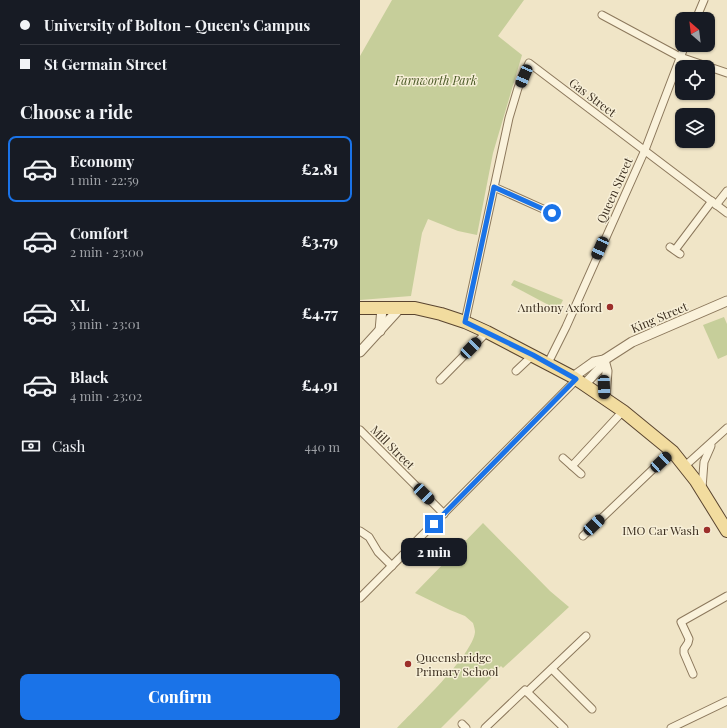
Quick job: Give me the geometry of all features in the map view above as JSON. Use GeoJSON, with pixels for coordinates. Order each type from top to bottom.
{"type":"FeatureCollection","features":[{"type":"Feature","properties":{"kind":"main road"},"geometry":{"type":"LineString","coordinates":[[360,308],[401,307],[441,314],[488,332],[578,380],[623,411],[672,451],[702,489],[727,531]]}},
{"type":"Feature","properties":{"kind":"street"},"geometry":{"type":"LineString","coordinates":[[699,12],[704,0]]}},
{"type":"Feature","properties":{"kind":"street"},"geometry":{"type":"LineString","coordinates":[[602,16],[680,57],[727,73]]}},
{"type":"Feature","properties":{"kind":"street","name":"Queen Street"},"geometry":{"type":"LineString","coordinates":[[548,363],[567,326],[645,150],[682,52]]}},
{"type":"Feature","properties":{"kind":"street","name":"Gas Street"},"geometry":{"type":"LineString","coordinates":[[494,187],[509,118],[518,88],[529,63],[727,213]]}},
{"type":"Feature","properties":{"kind":"street"},"geometry":{"type":"LineString","coordinates":[[465,322],[494,187],[552,213]]}},
{"type":"Feature","properties":{"kind":"street"},"geometry":{"type":"LineString","coordinates":[[675,250],[714,203],[727,191]]}},
{"type":"Feature","properties":{"kind":"street","name":"King Street"},"geometry":{"type":"LineString","coordinates":[[578,380],[594,362],[604,360],[632,342],[727,301]]}},
{"type":"Feature","properties":{"kind":"street"},"geometry":{"type":"LineString","coordinates":[[360,352],[401,307]]}},
{"type":"Feature","properties":{"kind":"street"},"geometry":{"type":"LineString","coordinates":[[380,330],[382,308]]}},
{"type":"Feature","properties":{"kind":"street"},"geometry":{"type":"LineString","coordinates":[[440,380],[488,332]]}},
{"type":"Feature","properties":{"kind":"street"},"geometry":{"type":"LineString","coordinates":[[516,371],[533,355]]}},
{"type":"Feature","properties":{"kind":"street"},"geometry":{"type":"LineString","coordinates":[[604,360],[607,371],[604,387],[604,399]]}},
{"type":"Feature","properties":{"kind":"street","name":"King Street"},"geometry":{"type":"LineString","coordinates":[[578,380],[600,368],[604,360]]}},
{"type":"Feature","properties":{"kind":"street"},"geometry":{"type":"LineString","coordinates":[[360,598],[578,380]]}},
{"type":"Feature","properties":{"kind":"street"},"geometry":{"type":"LineString","coordinates":[[572,466],[623,411]]}},
{"type":"Feature","properties":{"kind":"street"},"geometry":{"type":"LineString","coordinates":[[685,466],[727,428]]}},
{"type":"Feature","properties":{"kind":"street","name":"Mill Street"},"geometry":{"type":"LineString","coordinates":[[360,430],[444,514]]}},
{"type":"Feature","properties":{"kind":"street"},"geometry":{"type":"LineString","coordinates":[[702,489],[704,462],[713,442]]}},
{"type":"Feature","properties":{"kind":"street"},"geometry":{"type":"LineString","coordinates":[[582,536],[672,451]]}},
{"type":"Feature","properties":{"kind":"street"},"geometry":{"type":"LineString","coordinates":[[563,458],[581,474]]}},
{"type":"Feature","properties":{"kind":"street"},"geometry":{"type":"LineString","coordinates":[[360,531],[369,537],[378,552],[392,566]]}},
{"type":"Feature","properties":{"kind":"street"},"geometry":{"type":"LineString","coordinates":[[693,674],[684,653],[684,649],[689,639],[680,622],[727,596]]}},
{"type":"Feature","properties":{"kind":"street"},"geometry":{"type":"LineString","coordinates":[[485,728],[552,669],[586,636]]}},
{"type":"Feature","properties":{"kind":"street"},"geometry":{"type":"LineString","coordinates":[[552,669],[592,709]]}},
{"type":"Feature","properties":{"kind":"street"},"geometry":{"type":"LineString","coordinates":[[526,691],[564,728]]}},
{"type":"Feature","properties":{"kind":"street"},"geometry":{"type":"LineString","coordinates":[[671,728],[727,701]]}},
{"type":"Feature","properties":{"kind":"green space","name":"Farnworth Park"},"geometry":{"type":"Polygon","coordinates":[[[392,0],[524,0],[498,36],[522,55],[493,153],[477,235],[458,231],[428,219],[422,233],[411,296],[360,300],[360,56],[392,0]]]}},
{"type":"Feature","properties":{"kind":"green space"},"geometry":{"type":"Polygon","coordinates":[[[514,280],[563,300],[558,310],[511,285],[514,280]]]}},
{"type":"Feature","properties":{"kind":"green space"},"geometry":{"type":"Polygon","coordinates":[[[724,317],[727,324],[727,355],[718,359],[703,325],[724,317]]]}},
{"type":"Feature","properties":{"kind":"green space"},"geometry":{"type":"Polygon","coordinates":[[[483,523],[550,591],[569,607],[503,668],[501,666],[493,673],[494,675],[441,728],[397,728],[442,682],[472,642],[475,632],[473,623],[465,616],[415,593],[483,523]]]}},
{"type":"Feature","properties":{"kind":"place","name":"Anthony Axford"},"geometry":{"type":"Point","coordinates":[610,307]}},
{"type":"Feature","properties":{"kind":"place","name":"IMO Car Wash"},"geometry":{"type":"Point","coordinates":[707,530]}},
{"type":"Feature","properties":{"kind":"place","name":"Queensbridge Primary School"},"geometry":{"type":"Point","coordinates":[408,664]}},
{"type":"Feature","properties":{"kind":"route"},"geometry":{"type":"LineString","coordinates":[[434,524],[576,379],[533,355],[465,322],[494,187],[552,213]]}}]}
